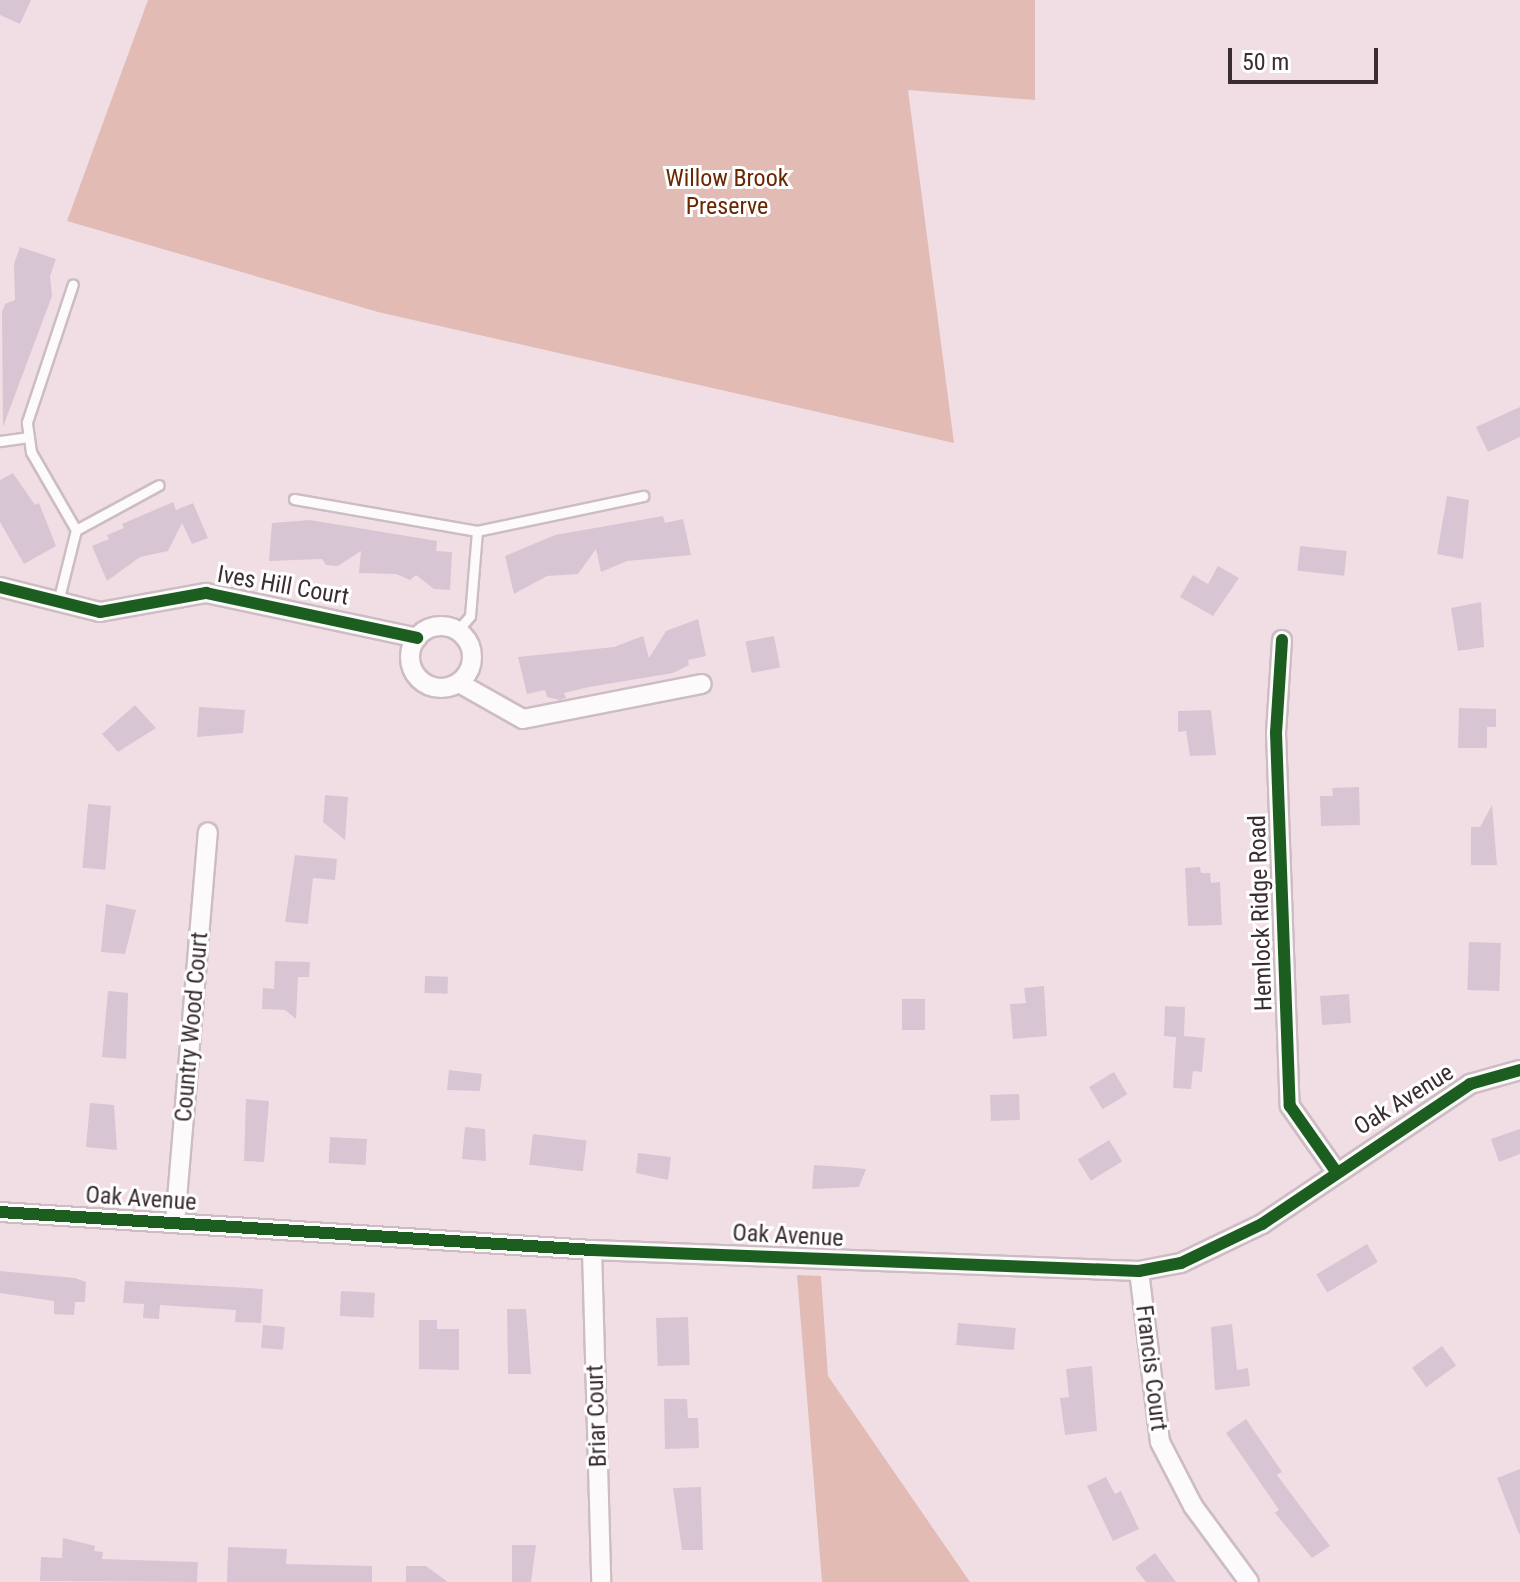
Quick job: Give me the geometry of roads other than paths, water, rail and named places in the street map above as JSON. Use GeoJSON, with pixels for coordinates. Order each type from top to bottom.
{"type":"FeatureCollection","features":[{"type":"Feature","properties":{"kind":"street","name":"Ives Hill Court"},"geometry":{"type":"LineString","coordinates":[[0,587],[100,612],[206,593],[417,638],[440,626],[457,631]]}},
{"type":"Feature","properties":{"kind":"street"},"geometry":{"type":"LineString","coordinates":[[457,631],[471,656],[459,683]]}},
{"type":"Feature","properties":{"kind":"street"},"geometry":{"type":"LineString","coordinates":[[417,638],[411,666],[422,682],[440,689],[459,683],[523,719],[702,684]]}},
{"type":"Feature","properties":{"kind":"street","name":"Hemlock Ridge Road"},"geometry":{"type":"LineString","coordinates":[[1282,640],[1276,733],[1290,1106],[1335,1170]]}},
{"type":"Feature","properties":{"kind":"street","name":"Country Wood Court"},"geometry":{"type":"LineString","coordinates":[[175,1223],[208,832]]}},
{"type":"Feature","properties":{"kind":"street","name":"Oak Avenue"},"geometry":{"type":"LineString","coordinates":[[0,1212],[592,1250],[1139,1271],[1181,1263],[1262,1224],[1335,1170],[1470,1084],[1520,1070]]}},
{"type":"Feature","properties":{"kind":"street","name":"Briar Court"},"geometry":{"type":"LineString","coordinates":[[592,1250],[601,1582]]}},
{"type":"Feature","properties":{"kind":"street","name":"Francis Court"},"geometry":{"type":"LineString","coordinates":[[1139,1271],[1160,1442],[1193,1506],[1249,1582]]}},
{"type":"Feature","properties":{"kind":"lane"},"geometry":{"type":"LineString","coordinates":[[58,602],[76,530],[31,452],[27,422],[73,284]]}},
{"type":"Feature","properties":{"kind":"lane"},"geometry":{"type":"LineString","coordinates":[[0,441],[29,437]]}},
{"type":"Feature","properties":{"kind":"lane"},"geometry":{"type":"LineString","coordinates":[[76,530],[159,485]]}},
{"type":"Feature","properties":{"kind":"lane"},"geometry":{"type":"LineString","coordinates":[[294,499],[477,531],[643,496]]}},
{"type":"Feature","properties":{"kind":"lane"},"geometry":{"type":"LineString","coordinates":[[457,631],[470,616],[477,531]]}},
{"type":"Feature","properties":{"kind":"park label","name":"Willow Brook Preserve"},"geometry":{"type":"Point","coordinates":[727,193]}}]}
